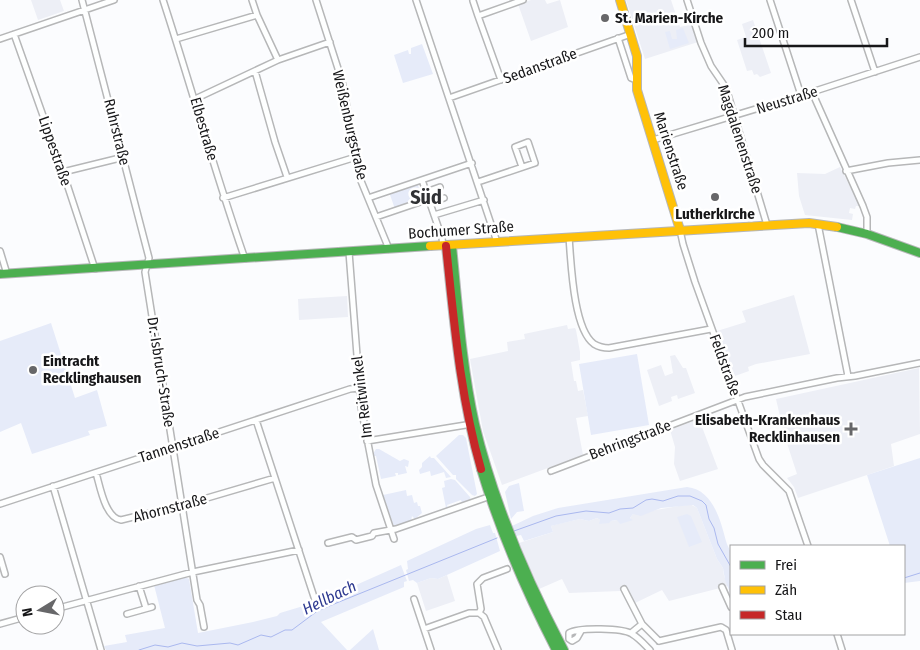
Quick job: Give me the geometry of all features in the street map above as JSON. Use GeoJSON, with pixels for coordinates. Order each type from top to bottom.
{"type":"FeatureCollection","features":[{"type":"Feature","properties":{"kind":"main road","name":"Marienstraße"},"geometry":{"type":"LineString","coordinates":[[620,0],[637,56],[636,90],[680,230]]}},
{"type":"Feature","properties":{"kind":"main road","name":"Bochumer Straße"},"geometry":{"type":"LineString","coordinates":[[3,274],[767,225],[818,224],[867,234],[920,253]]}},
{"type":"Feature","properties":{"kind":"main road"},"geometry":{"type":"LineString","coordinates":[[447,246],[460,353],[472,424],[487,493],[507,547],[535,610],[556,650]]}},
{"type":"Feature","properties":{"kind":"main road"},"geometry":{"type":"LineString","coordinates":[[472,424],[509,533],[536,596],[564,650]]}},
{"type":"Feature","properties":{"kind":"street","name":"Ruhrstraße"},"geometry":{"type":"LineString","coordinates":[[82,0],[149,258],[147,265]]}},
{"type":"Feature","properties":{"kind":"street"},"geometry":{"type":"LineString","coordinates":[[0,39],[114,0]]}},
{"type":"Feature","properties":{"kind":"street","name":"Elbestraße"},"geometry":{"type":"LineString","coordinates":[[163,0],[244,258]]}},
{"type":"Feature","properties":{"kind":"street"},"geometry":{"type":"LineString","coordinates":[[252,0],[278,60]]}},
{"type":"Feature","properties":{"kind":"street","name":"Weißenburgstraße"},"geometry":{"type":"LineString","coordinates":[[316,0],[343,89],[359,174],[389,249]]}},
{"type":"Feature","properties":{"kind":"street"},"geometry":{"type":"LineString","coordinates":[[416,0],[497,242]]}},
{"type":"Feature","properties":{"kind":"street"},"geometry":{"type":"LineString","coordinates":[[478,16],[523,0]]}},
{"type":"Feature","properties":{"kind":"street","name":"Magdalenenstraße"},"geometry":{"type":"LineString","coordinates":[[687,0],[701,43],[711,66],[726,88],[767,225]]}},
{"type":"Feature","properties":{"kind":"street"},"geometry":{"type":"LineString","coordinates":[[770,0],[802,95]]}},
{"type":"Feature","properties":{"kind":"street"},"geometry":{"type":"LineString","coordinates":[[851,0],[875,72]]}},
{"type":"Feature","properties":{"kind":"street"},"geometry":{"type":"LineString","coordinates":[[473,1],[501,80]]}},
{"type":"Feature","properties":{"kind":"street"},"geometry":{"type":"LineString","coordinates":[[176,39],[257,15]]}},
{"type":"Feature","properties":{"kind":"street","name":"Lippestraße"},"geometry":{"type":"LineString","coordinates":[[14,34],[95,268]]}},
{"type":"Feature","properties":{"kind":"street","name":"Sedanstraße"},"geometry":{"type":"LineString","coordinates":[[449,98],[631,34]]}},
{"type":"Feature","properties":{"kind":"street","name":"Marienstraße"},"geometry":{"type":"LineString","coordinates":[[618,38],[631,78],[636,80]]}},
{"type":"Feature","properties":{"kind":"street"},"geometry":{"type":"LineString","coordinates":[[195,99],[278,60],[330,42]]}},
{"type":"Feature","properties":{"kind":"street","name":"Neustraße"},"geometry":{"type":"LineString","coordinates":[[653,140],[920,57]]}},
{"type":"Feature","properties":{"kind":"street"},"geometry":{"type":"LineString","coordinates":[[256,71],[275,142],[287,177]]}},
{"type":"Feature","properties":{"kind":"street"},"geometry":{"type":"LineString","coordinates":[[812,92],[863,206],[867,218],[867,234]]}},
{"type":"Feature","properties":{"kind":"street"},"geometry":{"type":"LineString","coordinates":[[478,182],[535,163],[528,142],[515,147],[522,167]]}},
{"type":"Feature","properties":{"kind":"street"},"geometry":{"type":"LineString","coordinates":[[224,198],[356,157]]}},
{"type":"Feature","properties":{"kind":"street"},"geometry":{"type":"LineString","coordinates":[[63,172],[124,158]]}},
{"type":"Feature","properties":{"kind":"street"},"geometry":{"type":"LineString","coordinates":[[846,170],[920,160]]}},
{"type":"Feature","properties":{"kind":"street"},"geometry":{"type":"LineString","coordinates":[[368,198],[472,163]]}},
{"type":"Feature","properties":{"kind":"street"},"geometry":{"type":"LineString","coordinates":[[422,180],[427,201],[447,246]]}},
{"type":"Feature","properties":{"kind":"street"},"geometry":{"type":"LineString","coordinates":[[426,192],[440,188]]}},
{"type":"Feature","properties":{"kind":"street"},"geometry":{"type":"LineString","coordinates":[[376,217],[427,201],[444,198]]}},
{"type":"Feature","properties":{"kind":"street"},"geometry":{"type":"LineString","coordinates":[[434,215],[484,200]]}},
{"type":"Feature","properties":{"kind":"street"},"geometry":{"type":"LineString","coordinates":[[818,224],[848,376]]}},
{"type":"Feature","properties":{"kind":"street","name":"Feldstraße"},"geometry":{"type":"LineString","coordinates":[[680,230],[691,271],[711,329],[759,459],[789,490],[808,545]]}},
{"type":"Feature","properties":{"kind":"street"},"geometry":{"type":"LineString","coordinates":[[569,237],[573,292],[586,334],[594,344],[609,348],[711,329]]}},
{"type":"Feature","properties":{"kind":"street"},"geometry":{"type":"LineString","coordinates":[[0,251],[3,274]]}},
{"type":"Feature","properties":{"kind":"street","name":"Im Reitwinkel"},"geometry":{"type":"LineString","coordinates":[[349,252],[359,388],[367,441],[376,485],[394,539]]}},
{"type":"Feature","properties":{"kind":"street","name":"Dr.-Isbruch-Straße"},"geometry":{"type":"LineString","coordinates":[[147,265],[145,272],[193,572],[204,627]]}},
{"type":"Feature","properties":{"kind":"street","name":"Behringstraße"},"geometry":{"type":"LineString","coordinates":[[551,471],[737,399],[920,363]]}},
{"type":"Feature","properties":{"kind":"street","name":"Tannenstraße"},"geometry":{"type":"LineString","coordinates":[[0,504],[350,389],[359,388]]}},
{"type":"Feature","properties":{"kind":"street"},"geometry":{"type":"LineString","coordinates":[[256,420],[315,600]]}},
{"type":"Feature","properties":{"kind":"street"},"geometry":{"type":"LineString","coordinates":[[367,441],[472,424]]}},
{"type":"Feature","properties":{"kind":"street","name":"Ahornstraße"},"geometry":{"type":"LineString","coordinates":[[96,473],[109,512],[117,520],[124,520],[182,505],[275,478]]}},
{"type":"Feature","properties":{"kind":"street"},"geometry":{"type":"LineString","coordinates":[[53,486],[101,650]]}},
{"type":"Feature","properties":{"kind":"street"},"geometry":{"type":"LineString","coordinates":[[328,543],[352,537],[356,540],[372,536],[374,532],[396,529],[485,498]]}},
{"type":"Feature","properties":{"kind":"street"},"geometry":{"type":"LineString","coordinates":[[65,606],[193,572],[299,550]]}},
{"type":"Feature","properties":{"kind":"street"},"geometry":{"type":"LineString","coordinates":[[0,557],[5,574]]}},
{"type":"Feature","properties":{"kind":"street"},"geometry":{"type":"LineString","coordinates":[[498,650],[486,620],[480,613],[477,584],[478,581],[507,569]]}},
{"type":"Feature","properties":{"kind":"street"},"geometry":{"type":"LineString","coordinates":[[127,614],[149,608],[140,586]]}},
{"type":"Feature","properties":{"kind":"street"},"geometry":{"type":"LineString","coordinates":[[722,586],[730,605]]}},
{"type":"Feature","properties":{"kind":"street"},"geometry":{"type":"LineString","coordinates":[[624,589],[642,624],[659,640]]}},
{"type":"Feature","properties":{"kind":"street"},"geometry":{"type":"LineString","coordinates":[[414,599],[431,650]]}},
{"type":"Feature","properties":{"kind":"street"},"geometry":{"type":"LineString","coordinates":[[424,629],[469,613],[480,613]]}},
{"type":"Feature","properties":{"kind":"street"},"geometry":{"type":"LineString","coordinates":[[0,624],[15,620]]}},
{"type":"Feature","properties":{"kind":"street"},"geometry":{"type":"LineString","coordinates":[[632,633],[642,624]]}},
{"type":"Feature","properties":{"kind":"street"},"geometry":{"type":"LineString","coordinates":[[581,630],[607,629],[632,633],[652,650],[659,640],[721,626],[726,630],[732,650]]}},
{"type":"Feature","properties":{"kind":"street"},"geometry":{"type":"LineString","coordinates":[[726,630],[730,626]]}},
{"type":"Feature","properties":{"kind":"street"},"geometry":{"type":"LineString","coordinates":[[837,635],[842,650]]}},
{"type":"Feature","properties":{"kind":"shaded area"},"geometry":{"type":"Polygon","coordinates":[[[31,0],[60,0],[64,11],[38,20],[31,0]]]}},
{"type":"Feature","properties":{"kind":"shaded area"},"geometry":{"type":"Polygon","coordinates":[[[531,0],[545,0],[547,4],[560,0],[568,27],[531,41],[518,4],[531,0]]]}},
{"type":"Feature","properties":{"kind":"shaded area"},"geometry":{"type":"Polygon","coordinates":[[[626,0],[671,0],[680,27],[692,24],[698,42],[645,59],[626,0]]]}},
{"type":"Feature","properties":{"kind":"shaded area"},"geometry":{"type":"Polygon","coordinates":[[[753,20],[771,73],[760,77],[757,74],[754,75],[752,70],[747,71],[737,40],[746,37],[742,24],[753,20]]]}},
{"type":"Feature","properties":{"kind":"shaded area"},"geometry":{"type":"Polygon","coordinates":[[[683,28],[689,43],[670,49],[665,32],[670,31],[672,39],[677,39],[676,30],[683,28]]]}},
{"type":"Feature","properties":{"kind":"shaded area"},"geometry":{"type":"Polygon","coordinates":[[[422,44],[433,74],[403,83],[394,55],[408,50],[409,54],[411,54],[411,48],[422,44]]]}},
{"type":"Feature","properties":{"kind":"shaded area"},"geometry":{"type":"Polygon","coordinates":[[[840,167],[860,206],[856,206],[855,209],[850,208],[849,213],[853,214],[852,220],[805,215],[799,196],[797,173],[825,174],[840,167]]]}},
{"type":"Feature","properties":{"kind":"shaded area"},"geometry":{"type":"Polygon","coordinates":[[[417,183],[423,199],[395,209],[389,192],[417,183]]]}},
{"type":"Feature","properties":{"kind":"shaded area"},"geometry":{"type":"Polygon","coordinates":[[[794,295],[810,354],[756,364],[748,367],[749,371],[735,376],[717,331],[746,322],[742,311],[794,295]]]}},
{"type":"Feature","properties":{"kind":"shaded area"},"geometry":{"type":"Polygon","coordinates":[[[347,296],[348,317],[299,320],[298,299],[347,296]]]}},
{"type":"Feature","properties":{"kind":"shaded area","name":"Eintracht Recklinghausen"},"geometry":{"type":"Polygon","coordinates":[[[51,323],[75,398],[97,390],[107,426],[88,431],[90,435],[32,454],[21,423],[0,432],[0,341],[51,323]]]}},
{"type":"Feature","properties":{"kind":"shaded area"},"geometry":{"type":"Polygon","coordinates":[[[567,325],[568,329],[575,328],[576,330],[580,360],[571,362],[574,381],[576,381],[578,391],[583,390],[588,416],[576,418],[583,455],[502,485],[483,431],[470,359],[508,351],[507,342],[525,339],[524,334],[567,325]]]}},
{"type":"Feature","properties":{"kind":"shaded area"},"geometry":{"type":"Polygon","coordinates":[[[637,354],[649,425],[591,435],[579,364],[637,354]]]}},
{"type":"Feature","properties":{"kind":"shaded area"},"geometry":{"type":"Polygon","coordinates":[[[675,355],[683,368],[686,368],[695,393],[678,399],[677,395],[671,397],[672,401],[659,406],[647,370],[661,365],[665,376],[673,373],[670,356],[675,355]]]}},
{"type":"Feature","properties":{"kind":"shaded area","name":"Elisabeth-Krankenhaus Recklinhausen"},"geometry":{"type":"Polygon","coordinates":[[[919,368],[920,434],[891,444],[894,466],[798,498],[794,487],[787,478],[797,474],[784,434],[776,399],[919,368]]]}},
{"type":"Feature","properties":{"kind":"shaded area"},"geometry":{"type":"Polygon","coordinates":[[[699,419],[718,469],[680,481],[674,464],[675,447],[670,430],[699,419]]]}},
{"type":"Feature","properties":{"kind":"shaded area"},"geometry":{"type":"Polygon","coordinates":[[[459,435],[463,435],[466,438],[477,494],[475,496],[456,479],[456,475],[453,475],[436,456],[459,435]]]}},
{"type":"Feature","properties":{"kind":"shaded area"},"geometry":{"type":"Polygon","coordinates":[[[376,449],[400,461],[404,459],[409,461],[408,467],[405,466],[407,473],[398,475],[398,473],[395,473],[396,476],[381,479],[376,456],[373,454],[376,449]]]}},
{"type":"Feature","properties":{"kind":"shaded area"},"geometry":{"type":"Polygon","coordinates":[[[430,456],[451,477],[446,478],[444,472],[431,476],[430,471],[420,474],[419,470],[422,467],[422,463],[430,456]]]}},
{"type":"Feature","properties":{"kind":"shaded area"},"geometry":{"type":"Polygon","coordinates":[[[920,458],[920,581],[905,583],[905,545],[890,545],[867,475],[920,458]]]}},
{"type":"Feature","properties":{"kind":"shaded area"},"geometry":{"type":"Polygon","coordinates":[[[455,480],[471,500],[462,503],[461,500],[447,505],[448,508],[446,508],[442,488],[445,487],[444,481],[455,480]]]}},
{"type":"Feature","properties":{"kind":"shaded area"},"geometry":{"type":"Polygon","coordinates":[[[519,483],[524,511],[517,512],[511,519],[505,492],[509,486],[519,483]]]}},
{"type":"Feature","properties":{"kind":"shaded area"},"geometry":{"type":"Polygon","coordinates":[[[687,487],[696,489],[714,507],[730,550],[730,592],[723,568],[717,559],[697,508],[693,505],[661,508],[641,516],[633,514],[630,518],[633,520],[620,524],[617,520],[599,524],[600,520],[597,518],[589,521],[580,519],[551,526],[553,532],[524,541],[521,535],[516,536],[512,526],[533,516],[558,508],[687,487]]]}},
{"type":"Feature","properties":{"kind":"shaded area"},"geometry":{"type":"Polygon","coordinates":[[[406,490],[407,496],[412,495],[414,503],[417,502],[422,513],[415,519],[412,516],[411,521],[395,526],[383,495],[406,490]]]}},
{"type":"Feature","properties":{"kind":"shaded area"},"geometry":{"type":"Polygon","coordinates":[[[690,504],[697,508],[717,559],[723,568],[728,586],[669,601],[662,590],[635,603],[627,588],[620,591],[569,593],[562,579],[539,589],[519,543],[553,532],[551,526],[558,524],[580,519],[589,521],[597,518],[600,520],[600,523],[632,520],[630,518],[633,514],[690,504]]]}},
{"type":"Feature","properties":{"kind":"shaded area"},"geometry":{"type":"Polygon","coordinates":[[[687,514],[691,516],[702,542],[689,547],[677,517],[687,514]]]}},
{"type":"Feature","properties":{"kind":"shaded area"},"geometry":{"type":"Polygon","coordinates":[[[490,525],[493,533],[495,533],[500,551],[438,579],[431,578],[417,583],[413,580],[409,581],[406,570],[408,569],[407,561],[476,529],[490,525]]]}},
{"type":"Feature","properties":{"kind":"shaded area"},"geometry":{"type":"Polygon","coordinates":[[[401,565],[407,581],[404,582],[404,587],[321,622],[347,650],[106,650],[104,646],[127,642],[125,635],[165,628],[154,585],[185,577],[189,579],[198,633],[277,616],[280,613],[320,601],[401,565]]]}},
{"type":"Feature","properties":{"kind":"shaded area"},"geometry":{"type":"Polygon","coordinates":[[[447,575],[455,601],[426,611],[417,583],[431,578],[438,579],[447,575]]]}},
{"type":"Feature","properties":{"kind":"shaded area"},"geometry":{"type":"Polygon","coordinates":[[[373,629],[379,650],[350,650],[373,629]]]}},
{"type":"Feature","properties":{"kind":"waterway","name":"Hellbach"},"geometry":{"type":"LineString","coordinates":[[514,531],[556,516],[586,511],[609,513],[620,509],[633,508],[646,500],[663,501],[678,496],[690,496],[702,501],[706,505],[718,544],[730,565]]}},
{"type":"Feature","properties":{"kind":"waterway","name":"Hellbach"},"geometry":{"type":"LineString","coordinates":[[139,650],[155,645],[168,647],[182,643],[197,646],[230,643],[238,645],[261,635],[271,637],[285,630],[292,630],[316,612],[334,604],[497,538]]}},
{"type":"Feature","properties":{"kind":"waterway","name":"Hellbach"},"geometry":{"type":"LineString","coordinates":[[905,578],[920,573]]}},
{"type":"Feature","properties":{"kind":"traffic: fast"},"geometry":{"type":"LineString","coordinates":[[837,227],[867,234],[920,253]]}},
{"type":"Feature","properties":{"kind":"traffic: fast"},"geometry":{"type":"LineString","coordinates":[[0,274],[430,246]]}},
{"type":"Feature","properties":{"kind":"traffic: fast"},"geometry":{"type":"LineString","coordinates":[[452,246],[467,380],[475,424],[483,453],[512,540],[564,650]]}},
{"type":"Feature","properties":{"kind":"traffic: fast"},"geometry":{"type":"LineString","coordinates":[[481,469],[514,561],[556,650]]}},
{"type":"Feature","properties":{"kind":"traffic: slow"},"geometry":{"type":"LineString","coordinates":[[620,0],[637,56],[637,90],[680,230]]}},
{"type":"Feature","properties":{"kind":"traffic: slow"},"geometry":{"type":"LineString","coordinates":[[430,246],[809,223],[837,227]]}},
{"type":"Feature","properties":{"kind":"traffic: jam"},"geometry":{"type":"LineString","coordinates":[[446,246],[463,386],[481,469]]}},
{"type":"Feature","properties":{"kind":"place","name":"St. Marien-Kirche"},"geometry":{"type":"Point","coordinates":[605,18]}},
{"type":"Feature","properties":{"kind":"place","name":"LutherkIrche"},"geometry":{"type":"Point","coordinates":[715,197]}},
{"type":"Feature","properties":{"kind":"place","name":"Eintracht Recklinghausen"},"geometry":{"type":"Point","coordinates":[33,370]}},
{"type":"Feature","properties":{"kind":"place","name":"Elisabeth-Krankenhaus Recklinhausen"},"geometry":{"type":"Point","coordinates":[851,429]}},
{"type":"Feature","properties":{"kind":"district","name":"Süd"},"geometry":{"type":"Point","coordinates":[426,197]}}]}
